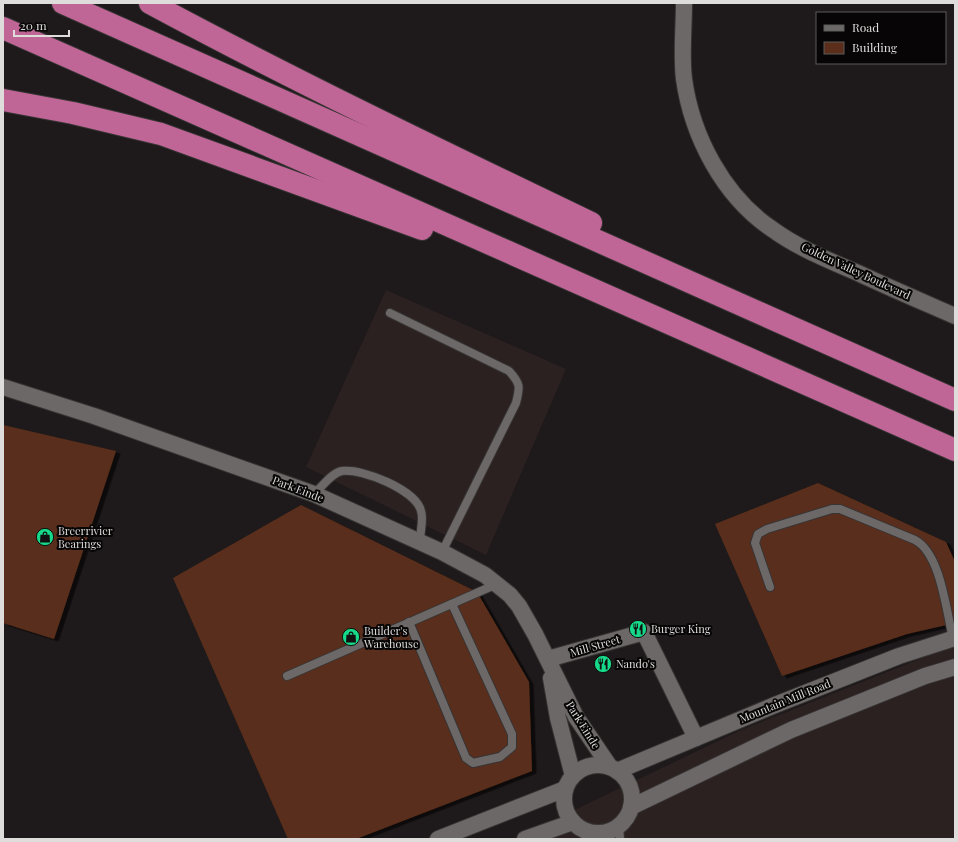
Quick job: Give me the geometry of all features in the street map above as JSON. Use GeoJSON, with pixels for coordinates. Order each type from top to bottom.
{"type":"FeatureCollection","features":[{"type":"Feature","properties":{"kind":"highway"},"geometry":{"type":"LineString","coordinates":[[63,3],[955,400]]}},
{"type":"Feature","properties":{"kind":"highway"},"geometry":{"type":"LineString","coordinates":[[150,3],[223,43],[460,160],[955,394]]}},
{"type":"Feature","properties":{"kind":"highway"},"geometry":{"type":"LineString","coordinates":[[3,28],[589,288],[792,376],[955,450]]}},
{"type":"Feature","properties":{"kind":"highway"},"geometry":{"type":"LineString","coordinates":[[3,100],[115,122],[190,144],[589,288]]}},
{"type":"Feature","properties":{"kind":"street","name":"Golden Valley Boulevard"},"geometry":{"type":"LineString","coordinates":[[684,3],[684,78],[695,126],[707,154],[721,177],[746,208],[771,229],[811,253],[955,316]]}},
{"type":"Feature","properties":{"kind":"street","name":"Park Einde"},"geometry":{"type":"LineString","coordinates":[[3,386],[94,416],[314,494],[442,552],[485,575],[497,584],[519,606],[548,659],[576,717],[614,769]]}},
{"type":"Feature","properties":{"kind":"street","name":"Mill Street"},"geometry":{"type":"LineString","coordinates":[[548,659],[644,632],[696,738]]}},
{"type":"Feature","properties":{"kind":"street","name":"Mountain Mill Road"},"geometry":{"type":"LineString","coordinates":[[614,769],[696,738],[899,656],[954,638]]}},
{"type":"Feature","properties":{"kind":"street","name":"Park Einde"},"geometry":{"type":"LineString","coordinates":[[548,659],[569,782]]}},
{"type":"Feature","properties":{"kind":"street"},"geometry":{"type":"LineString","coordinates":[[631,807],[791,730],[925,676],[955,667]]}},
{"type":"Feature","properties":{"kind":"street"},"geometry":{"type":"LineString","coordinates":[[438,839],[569,782],[580,769],[590,765],[600,765],[614,769],[625,778],[630,787],[632,797],[631,807],[620,832],[607,831],[596,836],[582,829],[573,822],[564,806],[569,782]]}},
{"type":"Feature","properties":{"kind":"street"},"geometry":{"type":"LineString","coordinates":[[525,839],[573,822]]}},
{"type":"Feature","properties":{"kind":"lane"},"geometry":{"type":"LineString","coordinates":[[390,313],[509,370],[518,380],[519,389],[516,403],[442,552]]}},
{"type":"Feature","properties":{"kind":"lane"},"geometry":{"type":"LineString","coordinates":[[314,494],[336,473],[343,471],[367,474],[403,490],[412,496],[422,511],[420,542]]}},
{"type":"Feature","properties":{"kind":"lane"},"geometry":{"type":"LineString","coordinates":[[770,587],[755,543],[758,534],[767,529],[832,509],[845,510],[914,540],[922,544],[928,551],[935,564],[954,638]]}},
{"type":"Feature","properties":{"kind":"lane"},"geometry":{"type":"LineString","coordinates":[[287,676],[497,584]]}},
{"type":"Feature","properties":{"kind":"lane"},"geometry":{"type":"LineString","coordinates":[[409,622],[466,758],[473,763],[505,755],[512,747],[512,734],[452,604]]}},
{"type":"Feature","properties":{"kind":"shaded area"},"geometry":{"type":"Polygon","coordinates":[[[386,290],[566,369],[486,555],[306,467],[386,290]]]}},
{"type":"Feature","properties":{"kind":"shaded area"},"geometry":{"type":"Polygon","coordinates":[[[955,645],[955,839],[514,839],[739,731],[955,645]]]}},
{"type":"Feature","properties":{"kind":"building","name":"Breerrivier Bearings"},"geometry":{"type":"Polygon","coordinates":[[[3,425],[116,451],[54,639],[3,623],[3,425]]]}},
{"type":"Feature","properties":{"kind":"building"},"geometry":{"type":"Polygon","coordinates":[[[818,483],[946,542],[955,562],[955,623],[907,634],[782,676],[715,524],[818,483]]]}},
{"type":"Feature","properties":{"kind":"building","name":"Builder's Warehouse"},"geometry":{"type":"Polygon","coordinates":[[[301,505],[477,592],[529,682],[532,771],[356,839],[288,839],[173,578],[301,505]]]}},
{"type":"Feature","properties":{"kind":"place","name":"Breerrivier Bearings"},"geometry":{"type":"Point","coordinates":[45,537]}},
{"type":"Feature","properties":{"kind":"place","name":"Burger King"},"geometry":{"type":"Point","coordinates":[638,629]}},
{"type":"Feature","properties":{"kind":"place","name":"Builder's Warehouse"},"geometry":{"type":"Point","coordinates":[351,637]}},
{"type":"Feature","properties":{"kind":"place","name":"Nando's"},"geometry":{"type":"Point","coordinates":[603,664]}}]}
